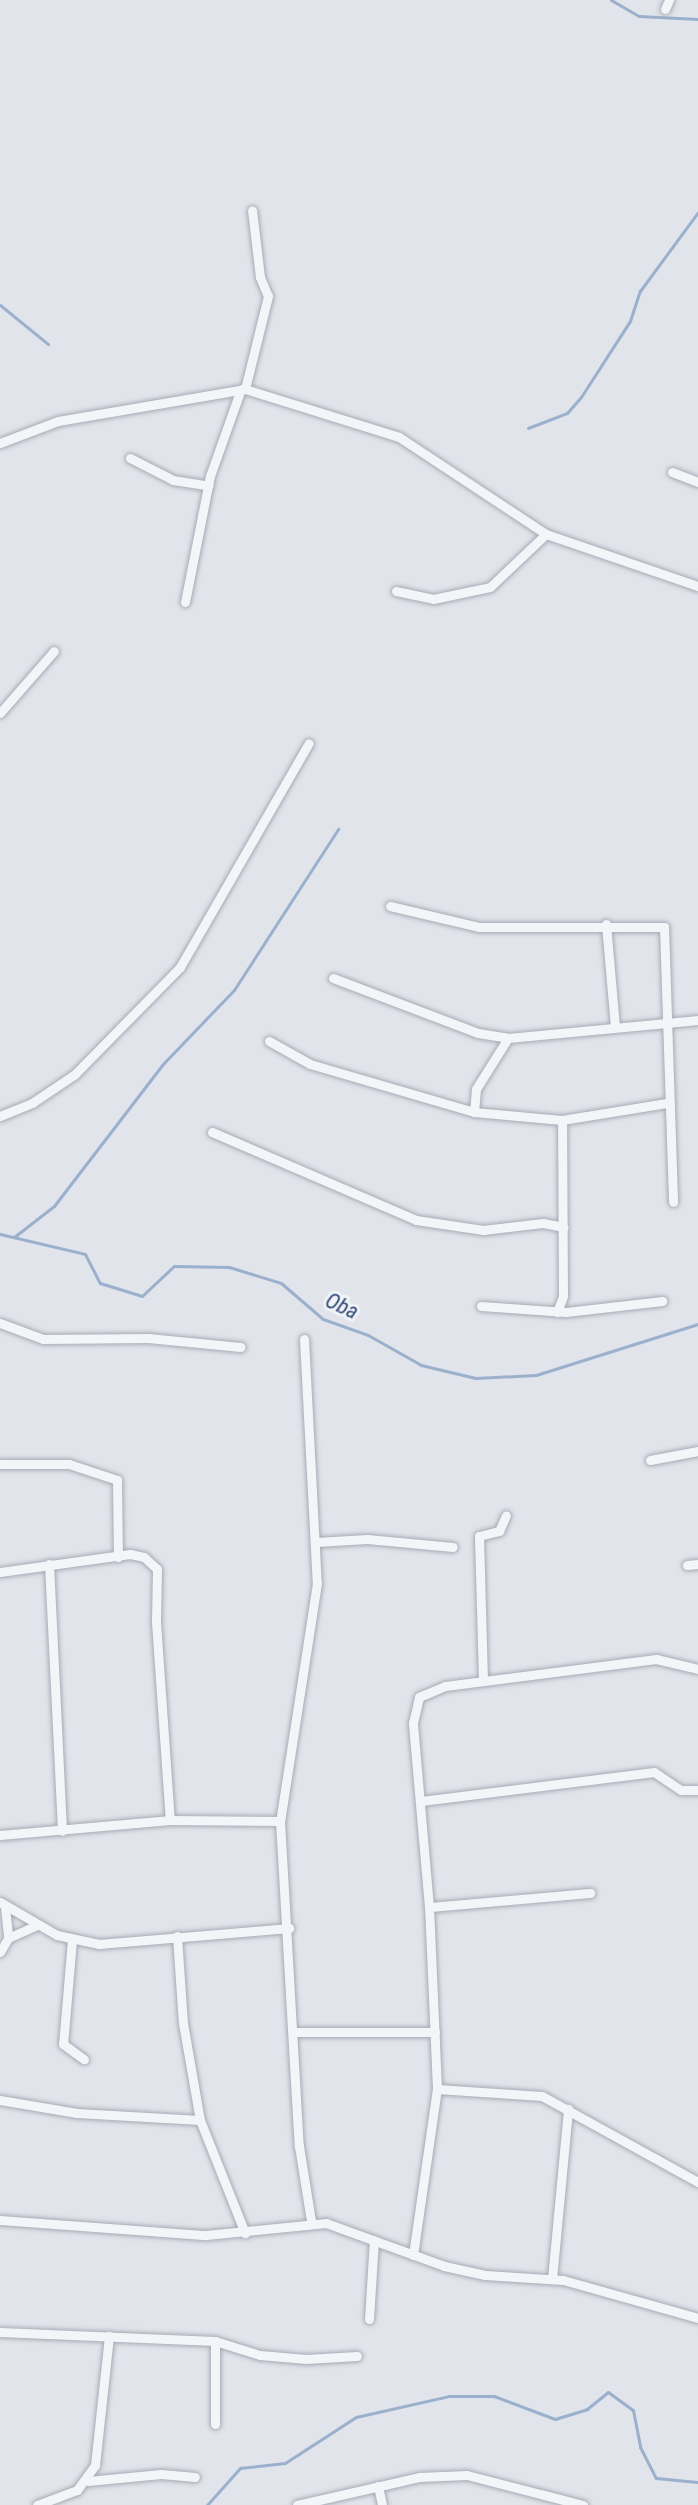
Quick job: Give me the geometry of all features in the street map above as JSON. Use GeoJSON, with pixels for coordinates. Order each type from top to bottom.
{"type":"FeatureCollection","features":[{"type":"Feature","properties":{"kind":"street"},"geometry":{"type":"LineString","coordinates":[[185,602],[209,486],[243,389],[268,296],[260,277],[252,210]]}},
{"type":"Feature","properties":{"kind":"street"},"geometry":{"type":"LineString","coordinates":[[0,443],[58,421],[243,389],[399,437],[546,534],[698,586]]}},
{"type":"Feature","properties":{"kind":"street"},"geometry":{"type":"LineString","coordinates":[[130,458],[173,480],[209,486]]}},
{"type":"Feature","properties":{"kind":"street"},"geometry":{"type":"LineString","coordinates":[[672,472],[698,482]]}},
{"type":"Feature","properties":{"kind":"street"},"geometry":{"type":"LineString","coordinates":[[396,591],[433,599],[490,587],[546,534]]}},
{"type":"Feature","properties":{"kind":"street"},"geometry":{"type":"LineString","coordinates":[[0,713],[54,651]]}},
{"type":"Feature","properties":{"kind":"street"},"geometry":{"type":"LineString","coordinates":[[0,1116],[32,1103],[75,1074],[180,967],[309,743]]}},
{"type":"Feature","properties":{"kind":"street"},"geometry":{"type":"LineString","coordinates":[[390,906],[479,927],[606,924],[664,927],[663,1022],[673,1202]]}},
{"type":"Feature","properties":{"kind":"street"},"geometry":{"type":"LineString","coordinates":[[606,924],[615,1027]]}},
{"type":"Feature","properties":{"kind":"street"},"geometry":{"type":"LineString","coordinates":[[333,978],[478,1033],[508,1038],[698,1020]]}},
{"type":"Feature","properties":{"kind":"street"},"geometry":{"type":"LineString","coordinates":[[474,1112],[476,1089],[508,1038]]}},
{"type":"Feature","properties":{"kind":"street"},"geometry":{"type":"LineString","coordinates":[[269,1041],[310,1064],[474,1112],[562,1120],[667,1103]]}},
{"type":"Feature","properties":{"kind":"street"},"geometry":{"type":"LineString","coordinates":[[557,1312],[563,1296],[562,1120]]}},
{"type":"Feature","properties":{"kind":"street"},"geometry":{"type":"LineString","coordinates":[[212,1132],[416,1220],[483,1230],[543,1223],[564,1227]]}},
{"type":"Feature","properties":{"kind":"street"},"geometry":{"type":"LineString","coordinates":[[481,1306],[557,1312],[662,1301]]}},
{"type":"Feature","properties":{"kind":"street"},"geometry":{"type":"LineString","coordinates":[[0,1323],[43,1339],[148,1338],[241,1347]]}},
{"type":"Feature","properties":{"kind":"street"},"geometry":{"type":"LineString","coordinates":[[304,1339],[317,1583],[280,1821],[296,2032],[299,2146],[311,2221]]}},
{"type":"Feature","properties":{"kind":"street"},"geometry":{"type":"LineString","coordinates":[[650,1460],[698,1451]]}},
{"type":"Feature","properties":{"kind":"street"},"geometry":{"type":"LineString","coordinates":[[0,1464],[69,1464],[117,1480],[118,1557]]}},
{"type":"Feature","properties":{"kind":"street"},"geometry":{"type":"LineString","coordinates":[[483,1680],[479,1536],[499,1531],[506,1515]]}},
{"type":"Feature","properties":{"kind":"street"},"geometry":{"type":"LineString","coordinates":[[316,1542],[367,1539],[453,1547]]}},
{"type":"Feature","properties":{"kind":"street"},"geometry":{"type":"LineString","coordinates":[[0,1572],[118,1557],[144,1557],[157,1569],[156,1622],[170,1820]]}},
{"type":"Feature","properties":{"kind":"street"},"geometry":{"type":"LineString","coordinates":[[49,1564],[62,1831]]}},
{"type":"Feature","properties":{"kind":"street"},"geometry":{"type":"LineString","coordinates":[[413,2255],[437,2089],[429,1907],[413,1723],[419,1697],[445,1686],[656,1659],[698,1669]]}},
{"type":"Feature","properties":{"kind":"street"},"geometry":{"type":"LineString","coordinates":[[421,1801],[654,1772],[681,1790],[698,1790]]}},
{"type":"Feature","properties":{"kind":"street"},"geometry":{"type":"LineString","coordinates":[[0,1835],[170,1820],[280,1821]]}},
{"type":"Feature","properties":{"kind":"street"},"geometry":{"type":"LineString","coordinates":[[429,1907],[590,1893]]}},
{"type":"Feature","properties":{"kind":"street"},"geometry":{"type":"LineString","coordinates":[[3,1904],[37,1925],[72,1940],[99,1944],[289,1928]]}},
{"type":"Feature","properties":{"kind":"street"},"geometry":{"type":"LineString","coordinates":[[3,1904],[8,1938]]}},
{"type":"Feature","properties":{"kind":"street"},"geometry":{"type":"LineString","coordinates":[[0,1952],[8,1938],[37,1925]]}},
{"type":"Feature","properties":{"kind":"street"},"geometry":{"type":"LineString","coordinates":[[177,1936],[183,2023],[200,2120],[245,2233]]}},
{"type":"Feature","properties":{"kind":"street"},"geometry":{"type":"LineString","coordinates":[[72,1940],[63,2044],[84,2059]]}},
{"type":"Feature","properties":{"kind":"street"},"geometry":{"type":"LineString","coordinates":[[296,2032],[435,2032]]}},
{"type":"Feature","properties":{"kind":"street"},"geometry":{"type":"LineString","coordinates":[[437,2089],[542,2096],[698,2182]]}},
{"type":"Feature","properties":{"kind":"street"},"geometry":{"type":"LineString","coordinates":[[0,2100],[77,2113],[200,2120]]}},
{"type":"Feature","properties":{"kind":"street"},"geometry":{"type":"LineString","coordinates":[[552,2279],[568,2109]]}},
{"type":"Feature","properties":{"kind":"street"},"geometry":{"type":"LineString","coordinates":[[0,2220],[245,2233],[311,2221],[485,2275],[552,2279],[698,2318]]}},
{"type":"Feature","properties":{"kind":"street"},"geometry":{"type":"LineString","coordinates":[[369,2319],[374,2240]]}},
{"type":"Feature","properties":{"kind":"street"},"geometry":{"type":"LineString","coordinates":[[0,2332],[215,2341],[260,2355],[357,2356]]}},
{"type":"Feature","properties":{"kind":"street"},"geometry":{"type":"LineString","coordinates":[[88,2481],[100,2444],[109,2336]]}},
{"type":"Feature","properties":{"kind":"street"},"geometry":{"type":"LineString","coordinates":[[215,2341],[215,2424]]}},
{"type":"Feature","properties":{"kind":"street"},"geometry":{"type":"LineString","coordinates":[[37,2505],[88,2481],[161,2474],[195,2477]]}},
{"type":"Feature","properties":{"kind":"street"},"geometry":{"type":"LineString","coordinates":[[297,2505],[419,2477],[467,2475],[583,2505]]}},
{"type":"Feature","properties":{"kind":"street"},"geometry":{"type":"LineString","coordinates":[[378,2486],[382,2505]]}},
{"type":"Feature","properties":{"kind":"waterway"},"geometry":{"type":"LineString","coordinates":[[611,0],[639,16],[698,19]]}},
{"type":"Feature","properties":{"kind":"waterway"},"geometry":{"type":"LineString","coordinates":[[528,428],[567,413],[581,397],[630,321],[640,291],[698,212]]}},
{"type":"Feature","properties":{"kind":"waterway"},"geometry":{"type":"LineString","coordinates":[[0,305],[48,344]]}},
{"type":"Feature","properties":{"kind":"waterway"},"geometry":{"type":"LineString","coordinates":[[14,1237],[54,1206],[162,1065],[234,990],[338,829]]}},
{"type":"Feature","properties":{"kind":"waterway","name":"Oba"},"geometry":{"type":"LineString","coordinates":[[0,1234],[85,1254],[100,1283],[142,1296],[174,1266],[229,1267],[281,1283],[323,1319],[368,1335],[421,1365],[475,1378],[536,1375],[698,1324]]}},
{"type":"Feature","properties":{"kind":"waterway"},"geometry":{"type":"LineString","coordinates":[[207,2505],[240,2468],[285,2463],[356,2417],[449,2396],[494,2396],[555,2419],[587,2409],[608,2392],[633,2410],[640,2447],[656,2478],[698,2482]]}}]}
